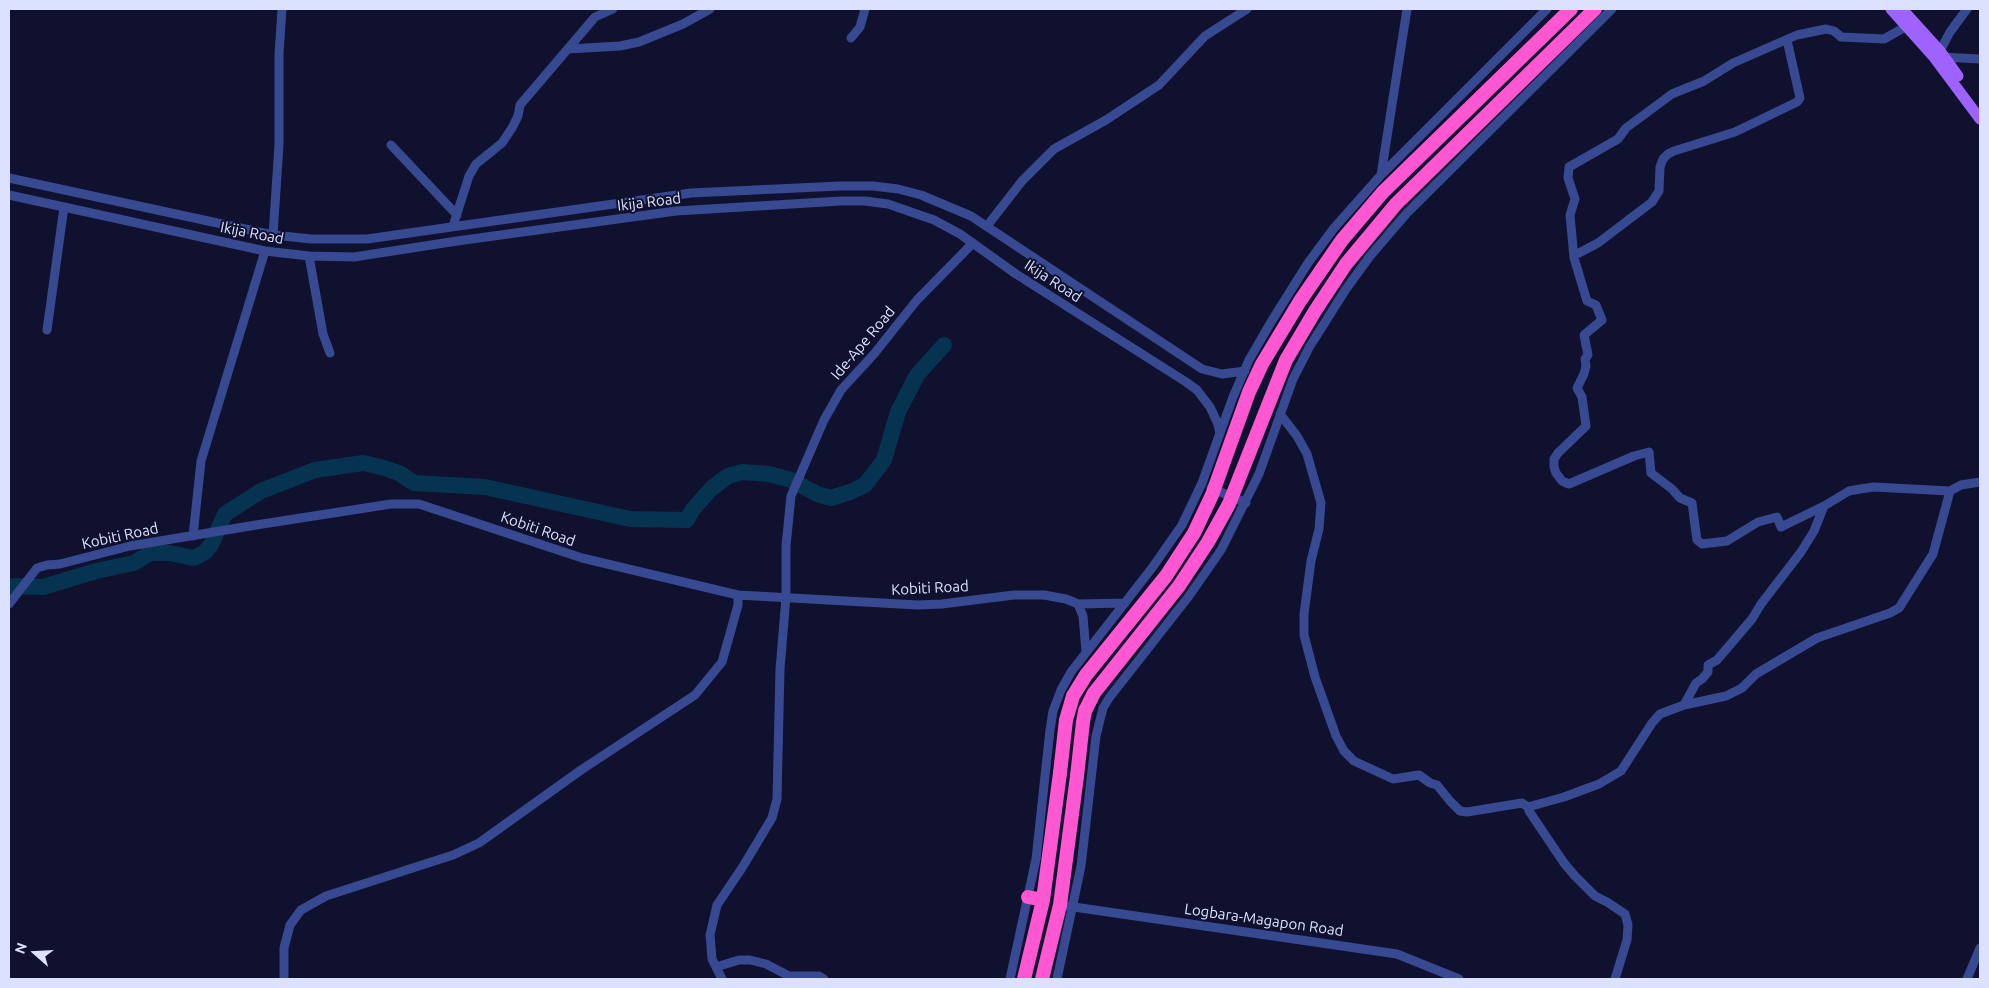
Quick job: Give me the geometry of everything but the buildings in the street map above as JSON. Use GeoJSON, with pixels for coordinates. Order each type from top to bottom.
{"type":"FeatureCollection","features":[{"type":"Feature","properties":{"kind":"highway"},"geometry":{"type":"LineString","coordinates":[[1024,979],[1043,900],[1066,720],[1073,696],[1083,679],[1166,576],[1194,533],[1212,495],[1252,385],[1262,364],[1300,301],[1342,240],[1383,192],[1571,9]]}},
{"type":"Feature","properties":{"kind":"highway"},"geometry":{"type":"LineString","coordinates":[[1042,979],[1067,906],[1077,776],[1085,711],[1094,693],[1179,586],[1208,542],[1232,495],[1286,360],[1315,310],[1346,264],[1396,204],[1595,9]]}},
{"type":"Feature","properties":{"kind":"highway"},"geometry":{"type":"LineString","coordinates":[[1028,898],[1043,900]]}},
{"type":"Feature","properties":{"kind":"main road"},"geometry":{"type":"LineString","coordinates":[[1891,9],[1939,55],[1980,119]]}},
{"type":"Feature","properties":{"kind":"main road"},"geometry":{"type":"LineString","coordinates":[[1902,9],[1980,108]]}},
{"type":"Feature","properties":{"kind":"street"},"geometry":{"type":"LineString","coordinates":[[274,236],[282,9]]}},
{"type":"Feature","properties":{"kind":"street"},"geometry":{"type":"LineString","coordinates":[[453,226],[469,176],[476,164],[502,142],[518,116],[520,105],[595,17],[613,9]]}},
{"type":"Feature","properties":{"kind":"street"},"geometry":{"type":"LineString","coordinates":[[568,49],[620,46],[639,42],[682,24],[710,9]]}},
{"type":"Feature","properties":{"kind":"street"},"geometry":{"type":"LineString","coordinates":[[851,38],[860,27],[864,9]]}},
{"type":"Feature","properties":{"kind":"street"},"geometry":{"type":"LineString","coordinates":[[988,226],[1022,181],[1054,149],[1106,120],[1152,89],[1205,36],[1247,9]]}},
{"type":"Feature","properties":{"kind":"street"},"geometry":{"type":"LineString","coordinates":[[1381,175],[1406,9]]}},
{"type":"Feature","properties":{"kind":"street"},"geometry":{"type":"LineString","coordinates":[[1010,979],[1036,859],[1053,711],[1061,690],[1071,672],[1152,568],[1182,526],[1202,483],[1232,397],[1270,322],[1308,263],[1334,228],[1381,175],[1547,9]]}},
{"type":"Feature","properties":{"kind":"street"},"geometry":{"type":"LineString","coordinates":[[1057,979],[1067,906],[1081,866],[1096,736],[1103,708],[1222,550],[1259,474],[1293,379],[1310,346],[1346,289],[1370,256],[1406,213],[1612,9]]}},
{"type":"Feature","properties":{"kind":"street"},"geometry":{"type":"LineString","coordinates":[[1967,9],[1950,32],[1939,55],[1980,59]]}},
{"type":"Feature","properties":{"kind":"street"},"geometry":{"type":"LineString","coordinates":[[1907,26],[1884,39],[1841,37],[1826,29],[1797,35],[1733,63],[1704,81],[1672,94],[1626,128],[1618,139],[1569,167],[1568,178],[1575,199],[1570,215],[1574,258],[1587,301],[1596,305],[1602,320],[1584,335],[1588,355],[1585,359],[1584,374],[1577,388],[1582,397],[1587,424],[1554,459],[1556,473],[1562,481],[1570,484],[1634,456],[1649,452],[1651,473],[1672,489],[1680,498],[1692,503],[1697,540],[1702,544],[1727,541],[1758,522],[1777,517],[1781,527],[1824,506],[1848,491],[1874,487],[1950,491],[1961,485],[1980,482]]}},
{"type":"Feature","properties":{"kind":"street"},"geometry":{"type":"LineString","coordinates":[[1575,255],[1598,243],[1652,202],[1659,191],[1660,166],[1668,154],[1735,132],[1797,102],[1800,98],[1787,40]]}},
{"type":"Feature","properties":{"kind":"street"},"geometry":{"type":"LineString","coordinates":[[392,144],[457,215]]}},
{"type":"Feature","properties":{"kind":"street","name":"Ikija Road"},"geometry":{"type":"LineString","coordinates":[[9,178],[274,236],[311,239],[367,239],[690,193],[840,186],[890,188],[921,195],[971,216],[1202,369],[1222,374],[1245,370]]}},
{"type":"Feature","properties":{"kind":"street","name":"Ikija Road"},"geometry":{"type":"LineString","coordinates":[[9,195],[265,251],[309,256],[354,257],[457,241],[676,212],[841,201],[865,201],[888,204],[934,220],[973,243],[1016,274],[1186,382],[1204,397],[1218,424],[1220,434]]}},
{"type":"Feature","properties":{"kind":"street"},"geometry":{"type":"LineString","coordinates":[[47,330],[64,207]]}},
{"type":"Feature","properties":{"kind":"street","name":"Ide-Ape Road"},"geometry":{"type":"LineString","coordinates":[[722,979],[712,959],[710,935],[717,905],[772,818],[777,798],[780,669],[786,597],[786,546],[791,496],[824,420],[842,390],[874,354],[917,300],[973,243]]}},
{"type":"Feature","properties":{"kind":"street"},"geometry":{"type":"LineString","coordinates":[[193,536],[201,461],[265,251]]}},
{"type":"Feature","properties":{"kind":"street"},"geometry":{"type":"LineString","coordinates":[[309,256],[323,334],[330,353]]}},
{"type":"Feature","properties":{"kind":"street"},"geometry":{"type":"LineString","coordinates":[[1280,414],[1307,454],[1322,503],[1304,614],[1304,635],[1315,677],[1336,736],[1344,751],[1354,761],[1388,777],[1403,778],[1419,775],[1430,783],[1437,784],[1450,802],[1460,810],[1467,812],[1522,803],[1528,806],[1564,798],[1599,784],[1621,771],[1652,722],[1660,714],[1684,705],[1732,693],[1742,688],[1756,674],[1817,638],[1900,608],[1934,554],[1950,491]]}},
{"type":"Feature","properties":{"kind":"street"},"geometry":{"type":"LineString","coordinates":[[1202,483],[1246,503]]}},
{"type":"Feature","properties":{"kind":"street","name":"Kobiti Road"},"geometry":{"type":"LineString","coordinates":[[9,604],[37,568],[47,565],[60,564],[130,546],[391,504],[420,504],[582,558],[738,596],[918,605],[1014,595],[1034,595],[1066,599],[1078,604],[1125,603]]}},
{"type":"Feature","properties":{"kind":"street"},"geometry":{"type":"LineString","coordinates":[[1684,705],[1696,683],[1708,672],[1708,665],[1717,660],[1752,618],[1801,552],[1814,531],[1824,506]]}},
{"type":"Feature","properties":{"kind":"street"},"geometry":{"type":"LineString","coordinates":[[284,979],[284,948],[290,925],[301,910],[326,896],[453,855],[479,842],[581,770],[694,695],[722,662],[738,605],[738,596]]}},
{"type":"Feature","properties":{"kind":"street"},"geometry":{"type":"LineString","coordinates":[[1078,604],[1083,616],[1086,652]]}},
{"type":"Feature","properties":{"kind":"street"},"geometry":{"type":"LineString","coordinates":[[1528,806],[1529,811],[1564,864],[1595,896],[1625,914],[1628,925],[1627,940],[1615,979]]}},
{"type":"Feature","properties":{"kind":"street"},"geometry":{"type":"LineString","coordinates":[[1563,853],[1564,864]]}},
{"type":"Feature","properties":{"kind":"street","name":"Logbara-Magapon Road"},"geometry":{"type":"LineString","coordinates":[[1067,906],[1397,954],[1459,979]]}},
{"type":"Feature","properties":{"kind":"street"},"geometry":{"type":"LineString","coordinates":[[1968,976],[1980,948]]}},
{"type":"Feature","properties":{"kind":"street"},"geometry":{"type":"LineString","coordinates":[[716,967],[739,960],[750,960],[766,964],[789,976],[819,976],[824,979]]}},
{"type":"Feature","properties":{"kind":"waterway"},"geometry":{"type":"LineString","coordinates":[[9,586],[43,587],[96,571],[134,563],[150,553],[169,553],[194,558],[205,552],[211,545],[225,514],[261,491],[315,470],[363,463],[399,473],[414,483],[485,487],[630,519],[687,520],[693,509],[712,488],[728,476],[742,472],[769,474],[791,480],[817,494],[831,498],[865,485],[884,460],[898,412],[917,375],[944,345]]}}]}
